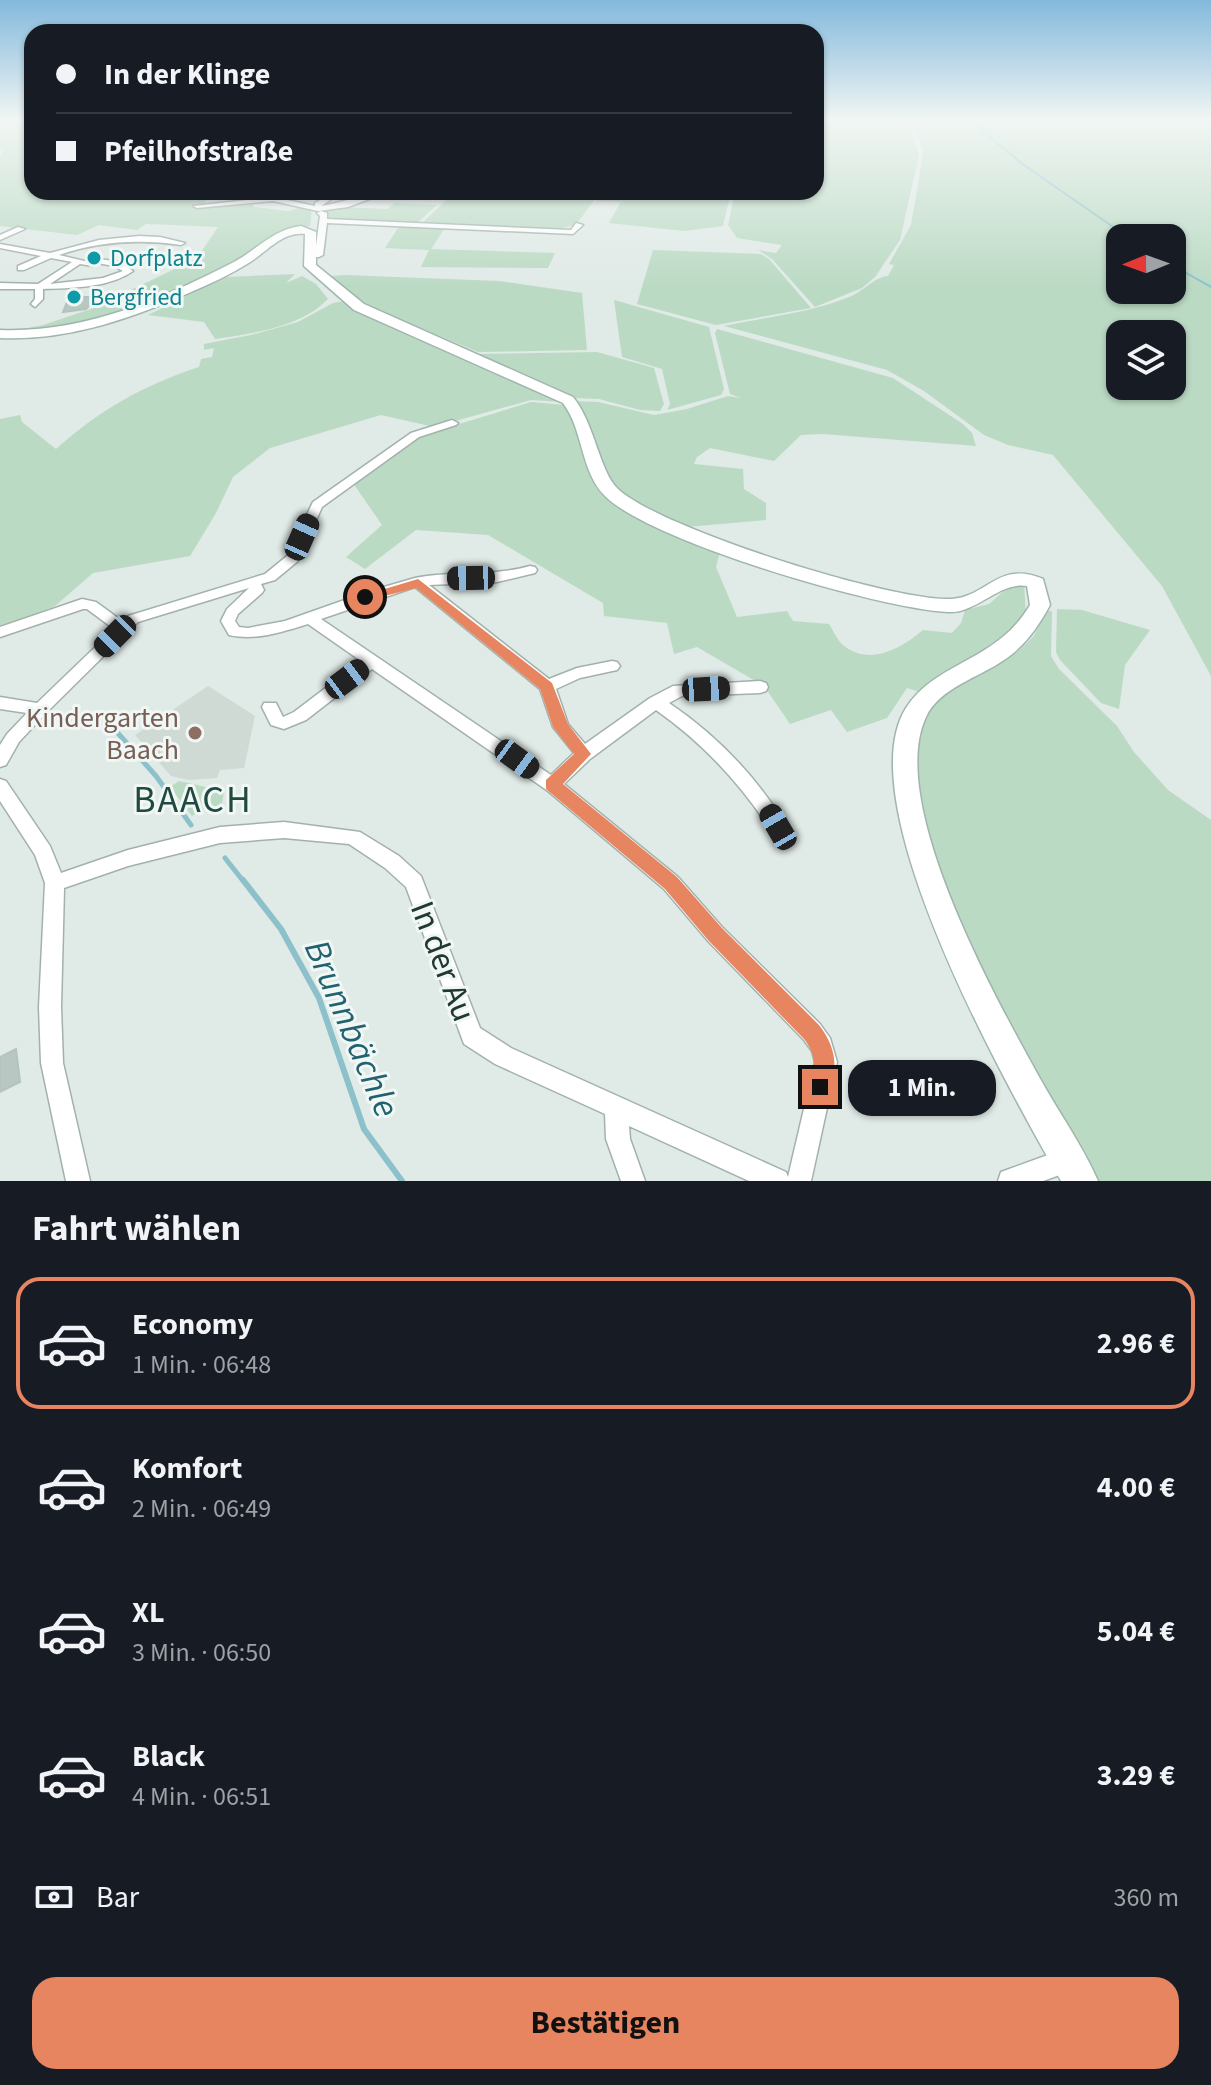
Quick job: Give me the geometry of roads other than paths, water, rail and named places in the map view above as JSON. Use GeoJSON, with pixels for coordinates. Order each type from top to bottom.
{"type":"FeatureCollection","features":[{"type":"Feature","properties":{"kind":"street"},"geometry":{"type":"LineString","coordinates":[[197,206],[262,200]]}},
{"type":"Feature","properties":{"kind":"street"},"geometry":{"type":"LineString","coordinates":[[277,200],[316,209],[360,200]]}},
{"type":"Feature","properties":{"kind":"street"},"geometry":{"type":"LineString","coordinates":[[328,200],[316,209],[308,243],[312,270],[359,307],[568,400],[580,414],[608,489],[635,509],[741,552],[906,603],[955,606],[980,598],[1016,578],[1036,583],[1040,605],[1028,629],[983,665],[955,678],[930,696],[914,714],[903,755],[916,835],[971,984],[1074,1170],[1010,1181]]}},
{"type":"Feature","properties":{"kind":"street"},"geometry":{"type":"LineString","coordinates":[[0,334],[58,331],[128,313],[242,262],[288,231],[308,243],[319,255],[324,215],[316,209]]}},
{"type":"Feature","properties":{"kind":"street"},"geometry":{"type":"LineString","coordinates":[[322,221],[559,230]]}},
{"type":"Feature","properties":{"kind":"street"},"geometry":{"type":"LineString","coordinates":[[0,238],[21,229]]}},
{"type":"Feature","properties":{"kind":"street"},"geometry":{"type":"LineString","coordinates":[[21,268],[81,245],[124,238],[181,243]]}},
{"type":"Feature","properties":{"kind":"street"},"geometry":{"type":"LineString","coordinates":[[0,246],[78,262],[116,264],[129,271],[109,279],[39,287],[0,286]]}},
{"type":"Feature","properties":{"kind":"street"},"geometry":{"type":"LineString","coordinates":[[59,284],[117,252],[105,248]]}},
{"type":"Feature","properties":{"kind":"street"},"geometry":{"type":"LineString","coordinates":[[39,287],[78,262]]}},
{"type":"Feature","properties":{"kind":"street"},"geometry":{"type":"LineString","coordinates":[[35,304],[39,299],[39,287]]}},
{"type":"Feature","properties":{"kind":"street"},"geometry":{"type":"LineString","coordinates":[[0,760],[13,738],[122,628],[142,614],[270,577],[293,558],[317,505],[415,435],[452,423]]}},
{"type":"Feature","properties":{"kind":"street"},"geometry":{"type":"LineString","coordinates":[[254,584],[257,590],[232,612],[228,621],[234,631],[245,635],[257,634],[365,597],[418,583],[436,579],[502,578],[530,570]]}},
{"type":"Feature","properties":{"kind":"street"},"geometry":{"type":"LineString","coordinates":[[418,583],[547,686],[561,727],[584,754]]}},
{"type":"Feature","properties":{"kind":"street"},"geometry":{"type":"LineString","coordinates":[[0,632],[82,604],[91,605],[122,628]]}},
{"type":"Feature","properties":{"kind":"street"},"geometry":{"type":"LineString","coordinates":[[309,618],[552,785],[671,883],[822,1046],[826,1062],[799,1181]]}},
{"type":"Feature","properties":{"kind":"street"},"geometry":{"type":"LineString","coordinates":[[270,707],[277,721],[284,723],[300,716],[371,661]]}},
{"type":"Feature","properties":{"kind":"street"},"geometry":{"type":"LineString","coordinates":[[547,686],[577,673],[612,666]]}},
{"type":"Feature","properties":{"kind":"street"},"geometry":{"type":"LineString","coordinates":[[552,785],[584,754],[656,702],[679,690],[760,687]]}},
{"type":"Feature","properties":{"kind":"street"},"geometry":{"type":"LineString","coordinates":[[656,702],[676,715],[722,757],[769,811],[778,827]]}},
{"type":"Feature","properties":{"kind":"street"},"geometry":{"type":"LineString","coordinates":[[0,703],[40,709]]}},
{"type":"Feature","properties":{"kind":"street"},"geometry":{"type":"LineString","coordinates":[[0,786],[43,852],[55,883],[50,1007],[52,1063],[78,1181]]}},
{"type":"Feature","properties":{"kind":"street","name":"In der Au"},"geometry":{"type":"LineString","coordinates":[[55,883],[128,858],[220,835],[284,830],[353,837],[392,862],[414,882],[472,1036],[503,1056],[777,1181]]}},
{"type":"Feature","properties":{"kind":"street"},"geometry":{"type":"LineString","coordinates":[[616,1106],[618,1139],[633,1181]]}},
{"type":"Feature","properties":{"kind":"waterway"},"geometry":{"type":"LineString","coordinates":[[1039,175],[1109,224]]}},
{"type":"Feature","properties":{"kind":"waterway"},"geometry":{"type":"LineString","coordinates":[[1186,273],[1211,287]]}},
{"type":"Feature","properties":{"kind":"waterway","name":"Brunnbächle"},"geometry":{"type":"LineString","coordinates":[[116,731],[156,776],[191,825]]}},
{"type":"Feature","properties":{"kind":"waterway","name":"Brunnbächle"},"geometry":{"type":"LineString","coordinates":[[225,858],[244,882]]}},
{"type":"Feature","properties":{"kind":"waterway","name":"Brunnbächle"},"geometry":{"type":"LineString","coordinates":[[243,880],[281,929],[319,998],[364,1129],[402,1181]]}},
{"type":"Feature","properties":{"kind":"place","name":"Dorfplatz"},"geometry":{"type":"Point","coordinates":[94,258]}},
{"type":"Feature","properties":{"kind":"place","name":"Bergfried"},"geometry":{"type":"Point","coordinates":[74,297]}},
{"type":"Feature","properties":{"kind":"place","name":"Kindergarten Baach"},"geometry":{"type":"Point","coordinates":[195,733]}},
{"type":"Feature","properties":{"kind":"district","name":"BAACH"},"geometry":{"type":"Point","coordinates":[193,799]}}]}
